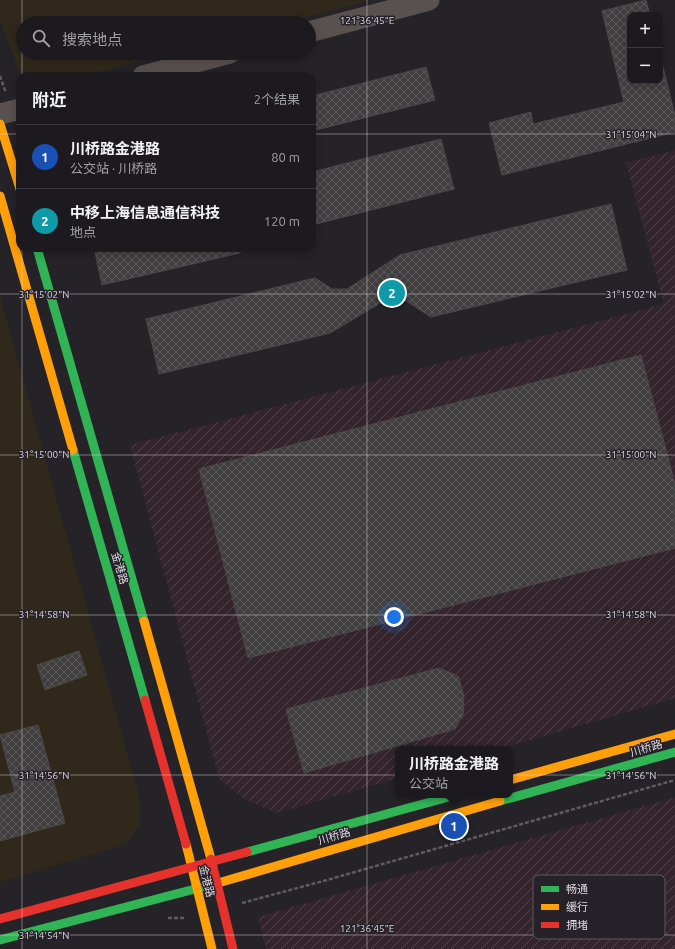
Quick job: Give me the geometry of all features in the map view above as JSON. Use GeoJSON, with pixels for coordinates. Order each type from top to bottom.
{"type":"FeatureCollection","features":[{"type":"Feature","properties":{"kind":"street"},"geometry":{"type":"LineString","coordinates":[[316,30],[430,0]]}},
{"type":"Feature","properties":{"kind":"street"},"geometry":{"type":"LineString","coordinates":[[158,72],[204,60]]}},
{"type":"Feature","properties":{"kind":"street"},"geometry":{"type":"LineString","coordinates":[[0,114],[16,110]]}},
{"type":"Feature","properties":{"kind":"street"},"geometry":{"type":"LineString","coordinates":[[0,124],[16,176]]}},
{"type":"Feature","properties":{"kind":"street","name":"金港路"},"geometry":{"type":"LineString","coordinates":[[0,196],[16,252]]}},
{"type":"Feature","properties":{"kind":"street","name":"金港路"},"geometry":{"type":"LineString","coordinates":[[16,252],[181,824],[212,949]]}},
{"type":"Feature","properties":{"kind":"street","name":"金港路"},"geometry":{"type":"LineString","coordinates":[[38,252],[199,811],[233,949]]}},
{"type":"Feature","properties":{"kind":"street","name":"川桥路"},"geometry":{"type":"LineString","coordinates":[[513,779],[675,734]]}},
{"type":"Feature","properties":{"kind":"street","name":"川桥路"},"geometry":{"type":"LineString","coordinates":[[513,798],[675,752]]}},
{"type":"Feature","properties":{"kind":"street","name":"川桥路"},"geometry":{"type":"LineString","coordinates":[[0,919],[445,798]]}},
{"type":"Feature","properties":{"kind":"street","name":"川桥路"},"geometry":{"type":"LineString","coordinates":[[0,940],[197,889],[216,882],[513,798]]}},
{"type":"Feature","properties":{"kind":"path"},"geometry":{"type":"LineString","coordinates":[[223,908],[327,880],[675,780]]}},
{"type":"Feature","properties":{"kind":"path"},"geometry":{"type":"LineString","coordinates":[[163,918],[187,918],[203,914]]}},
{"type":"Feature","properties":{"kind":"shaded area"},"geometry":{"type":"Polygon","coordinates":[[[0,0],[371,0],[310,16],[16,16],[16,60],[145,60],[98,72],[20,72],[0,20],[0,0]]]}},
{"type":"Feature","properties":{"kind":"shaded area"},"geometry":{"type":"Polygon","coordinates":[[[675,150],[675,698],[509,746],[395,746],[395,779],[276,813],[241,797],[219,779],[130,445],[664,304],[626,163],[675,150]]]}},
{"type":"Feature","properties":{"kind":"shaded area"},"geometry":{"type":"Polygon","coordinates":[[[0,297],[140,799],[140,825],[127,844],[0,882],[0,297]]]}},
{"type":"Feature","properties":{"kind":"shaded area"},"geometry":{"type":"Polygon","coordinates":[[[675,797],[675,949],[266,949],[258,917],[675,797]]]}},
{"type":"Feature","properties":{"kind":"building"},"geometry":{"type":"Polygon","coordinates":[[[646,0],[649,12],[627,12],[627,84],[663,84],[663,67],[675,115],[675,132],[502,175],[489,123],[531,112],[533,124],[624,102],[602,11],[646,0]]]}},
{"type":"Feature","properties":{"kind":"building"},"geometry":{"type":"Polygon","coordinates":[[[426,67],[435,100],[316,130],[316,95],[426,67]]]}},
{"type":"Feature","properties":{"kind":"building"},"geometry":{"type":"Polygon","coordinates":[[[441,139],[454,189],[316,224],[316,171],[441,139]]]}},
{"type":"Feature","properties":{"kind":"building"},"geometry":{"type":"Polygon","coordinates":[[[611,204],[627,270],[431,317],[400,297],[387,299],[330,333],[159,374],[146,319],[315,278],[332,289],[347,289],[400,255],[611,204]]]}},
{"type":"Feature","properties":{"kind":"building"},"geometry":{"type":"Polygon","coordinates":[[[95,252],[240,252],[240,253],[102,285],[95,252]]]}},
{"type":"Feature","properties":{"kind":"building"},"geometry":{"type":"Polygon","coordinates":[[[641,355],[675,484],[675,548],[248,658],[199,469],[641,355]]]}},
{"type":"Feature","properties":{"kind":"building"},"geometry":{"type":"Polygon","coordinates":[[[79,651],[87,675],[45,690],[37,665],[79,651]]]}},
{"type":"Feature","properties":{"kind":"building"},"geometry":{"type":"Polygon","coordinates":[[[439,668],[458,676],[464,696],[463,715],[455,729],[304,773],[286,709],[439,668]]]}},
{"type":"Feature","properties":{"kind":"building"},"geometry":{"type":"Polygon","coordinates":[[[38,725],[65,823],[0,841],[0,796],[15,792],[0,735],[38,725]]]}},
{"type":"Feature","properties":{"kind":"traffic: fast"},"geometry":{"type":"LineString","coordinates":[[38,252],[144,621]]}},
{"type":"Feature","properties":{"kind":"traffic: fast"},"geometry":{"type":"LineString","coordinates":[[73,450],[145,700]]}},
{"type":"Feature","properties":{"kind":"traffic: fast"},"geometry":{"type":"LineString","coordinates":[[513,797],[675,752]]}},
{"type":"Feature","properties":{"kind":"traffic: fast"},"geometry":{"type":"LineString","coordinates":[[247,852],[445,798]]}},
{"type":"Feature","properties":{"kind":"traffic: fast"},"geometry":{"type":"LineString","coordinates":[[500,801],[511,798]]}},
{"type":"Feature","properties":{"kind":"traffic: fast"},"geometry":{"type":"LineString","coordinates":[[0,940],[218,883]]}},
{"type":"Feature","properties":{"kind":"traffic: slow"},"geometry":{"type":"LineString","coordinates":[[0,124],[16,176]]}},
{"type":"Feature","properties":{"kind":"traffic: slow"},"geometry":{"type":"LineString","coordinates":[[0,196],[16,252]]}},
{"type":"Feature","properties":{"kind":"traffic: slow"},"geometry":{"type":"LineString","coordinates":[[16,252],[73,450]]}},
{"type":"Feature","properties":{"kind":"traffic: slow"},"geometry":{"type":"LineString","coordinates":[[144,621],[211,859]]}},
{"type":"Feature","properties":{"kind":"traffic: slow"},"geometry":{"type":"LineString","coordinates":[[513,779],[675,734]]}},
{"type":"Feature","properties":{"kind":"traffic: slow"},"geometry":{"type":"LineString","coordinates":[[218,883],[500,801]]}},
{"type":"Feature","properties":{"kind":"traffic: slow"},"geometry":{"type":"LineString","coordinates":[[186,844],[212,949]]}},
{"type":"Feature","properties":{"kind":"traffic: jam"},"geometry":{"type":"LineString","coordinates":[[145,700],[186,844]]}},
{"type":"Feature","properties":{"kind":"traffic: jam"},"geometry":{"type":"LineString","coordinates":[[0,919],[247,852]]}},
{"type":"Feature","properties":{"kind":"traffic: jam"},"geometry":{"type":"LineString","coordinates":[[211,859],[233,949]]}},
{"type":"Feature","properties":{"kind":"place","name":"中移上海信息通信科技"},"geometry":{"type":"Point","coordinates":[392,293]}},
{"type":"Feature","properties":{"kind":"place","name":"川桥路金港路"},"geometry":{"type":"Point","coordinates":[454,826]}}]}
